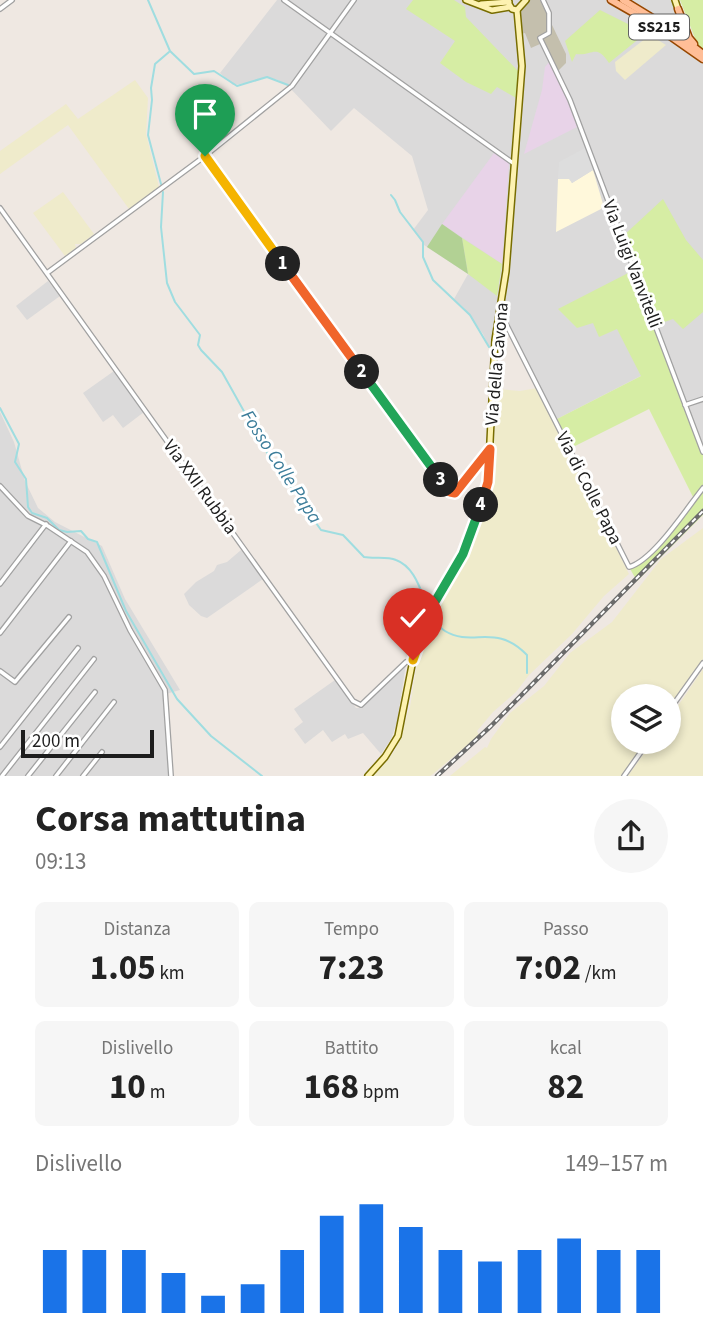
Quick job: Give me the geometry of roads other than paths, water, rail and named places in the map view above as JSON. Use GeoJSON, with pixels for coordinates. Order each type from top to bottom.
{"type":"FeatureCollection","features":[{"type":"Feature","properties":{"kind":"main road"},"geometry":{"type":"LineString","coordinates":[[467,0],[492,10],[510,3],[517,10],[526,0]]}},
{"type":"Feature","properties":{"kind":"main road","name":"SS215"},"geometry":{"type":"LineString","coordinates":[[611,0],[653,24],[703,60]]}},
{"type":"Feature","properties":{"kind":"main road","name":"SS215"},"geometry":{"type":"LineString","coordinates":[[623,0],[669,28],[701,52]]}},
{"type":"Feature","properties":{"kind":"main road"},"geometry":{"type":"LineString","coordinates":[[675,0],[690,38],[701,52]]}},
{"type":"Feature","properties":{"kind":"main road"},"geometry":{"type":"LineString","coordinates":[[669,28],[678,24],[678,9]]}},
{"type":"Feature","properties":{"kind":"main road","name":"Via della Cavona"},"geometry":{"type":"LineString","coordinates":[[368,776],[385,757],[398,736],[413,660],[430,610],[463,554],[488,482],[495,340],[506,271],[522,66],[517,10]]}},
{"type":"Feature","properties":{"kind":"street"},"geometry":{"type":"LineString","coordinates":[[0,9],[12,0]]}},
{"type":"Feature","properties":{"kind":"street"},"geometry":{"type":"LineString","coordinates":[[285,0],[513,163]]}},
{"type":"Feature","properties":{"kind":"street"},"geometry":{"type":"LineString","coordinates":[[46,273],[205,156],[292,86],[354,0]]}},
{"type":"Feature","properties":{"kind":"street","name":"Via Luigi Vanvitelli"},"geometry":{"type":"LineString","coordinates":[[543,0],[549,13],[549,33],[540,38],[560,76],[703,452]]}},
{"type":"Feature","properties":{"kind":"street"},"geometry":{"type":"LineString","coordinates":[[205,156],[450,492],[456,492],[490,449]]}},
{"type":"Feature","properties":{"kind":"street","name":"Via XXII Rubbia"},"geometry":{"type":"LineString","coordinates":[[0,208],[353,701],[361,705],[405,662],[413,660]]}},
{"type":"Feature","properties":{"kind":"street","name":"Via di Colle Papa"},"geometry":{"type":"LineString","coordinates":[[500,312],[629,567],[650,554],[703,488]]}},
{"type":"Feature","properties":{"kind":"street"},"geometry":{"type":"LineString","coordinates":[[685,405],[703,399]]}},
{"type":"Feature","properties":{"kind":"street"},"geometry":{"type":"LineString","coordinates":[[0,486],[28,516],[46,524],[84,549],[111,589],[130,630],[165,690],[171,776]]}},
{"type":"Feature","properties":{"kind":"street"},"geometry":{"type":"LineString","coordinates":[[0,584],[46,524]]}},
{"type":"Feature","properties":{"kind":"street"},"geometry":{"type":"LineString","coordinates":[[0,633],[71,541]]}},
{"type":"Feature","properties":{"kind":"street"},"geometry":{"type":"LineString","coordinates":[[0,671],[15,682],[69,617]]}},
{"type":"Feature","properties":{"kind":"street"},"geometry":{"type":"LineString","coordinates":[[0,747],[78,648]]}},
{"type":"Feature","properties":{"kind":"street"},"geometry":{"type":"LineString","coordinates":[[2,776],[94,659]]}},
{"type":"Feature","properties":{"kind":"street"},"geometry":{"type":"LineString","coordinates":[[681,694],[703,663]]}},
{"type":"Feature","properties":{"kind":"street"},"geometry":{"type":"LineString","coordinates":[[28,776],[95,692]]}},
{"type":"Feature","properties":{"kind":"street"},"geometry":{"type":"LineString","coordinates":[[56,776],[114,702]]}},
{"type":"Feature","properties":{"kind":"street"},"geometry":{"type":"LineString","coordinates":[[83,776],[102,752]]}},
{"type":"Feature","properties":{"kind":"street"},"geometry":{"type":"LineString","coordinates":[[624,776],[640,754]]}},
{"type":"Feature","properties":{"kind":"waterway"},"geometry":{"type":"LineString","coordinates":[[148,0],[170,51],[194,74],[214,71],[237,86],[267,77],[288,85]]}},
{"type":"Feature","properties":{"kind":"waterway","name":"Fosso Colle Papa"},"geometry":{"type":"LineString","coordinates":[[161,184],[148,135],[155,64],[169,52]]}},
{"type":"Feature","properties":{"kind":"waterway","name":"Fosso Colle Papa"},"geometry":{"type":"LineString","coordinates":[[163,192],[161,227],[167,283],[175,302],[200,335],[198,345],[201,350],[222,372],[269,456],[321,530],[343,535],[364,557],[392,559],[405,565],[418,583],[438,625],[455,636],[494,637],[515,645],[527,655],[527,673]]}},
{"type":"Feature","properties":{"kind":"waterway"},"geometry":{"type":"LineString","coordinates":[[391,195],[400,212],[423,242],[423,257],[433,280],[470,315],[489,347]]}},
{"type":"Feature","properties":{"kind":"waterway"},"geometry":{"type":"LineString","coordinates":[[0,408],[19,444],[15,462],[26,479],[28,507],[32,513],[47,518],[59,530],[81,531],[88,539],[97,542],[126,611],[177,699],[211,736],[262,776]]}},
{"type":"Feature","properties":{"kind":"railway"},"geometry":{"type":"LineString","coordinates":[[437,776],[491,726],[703,511]]}}]}
